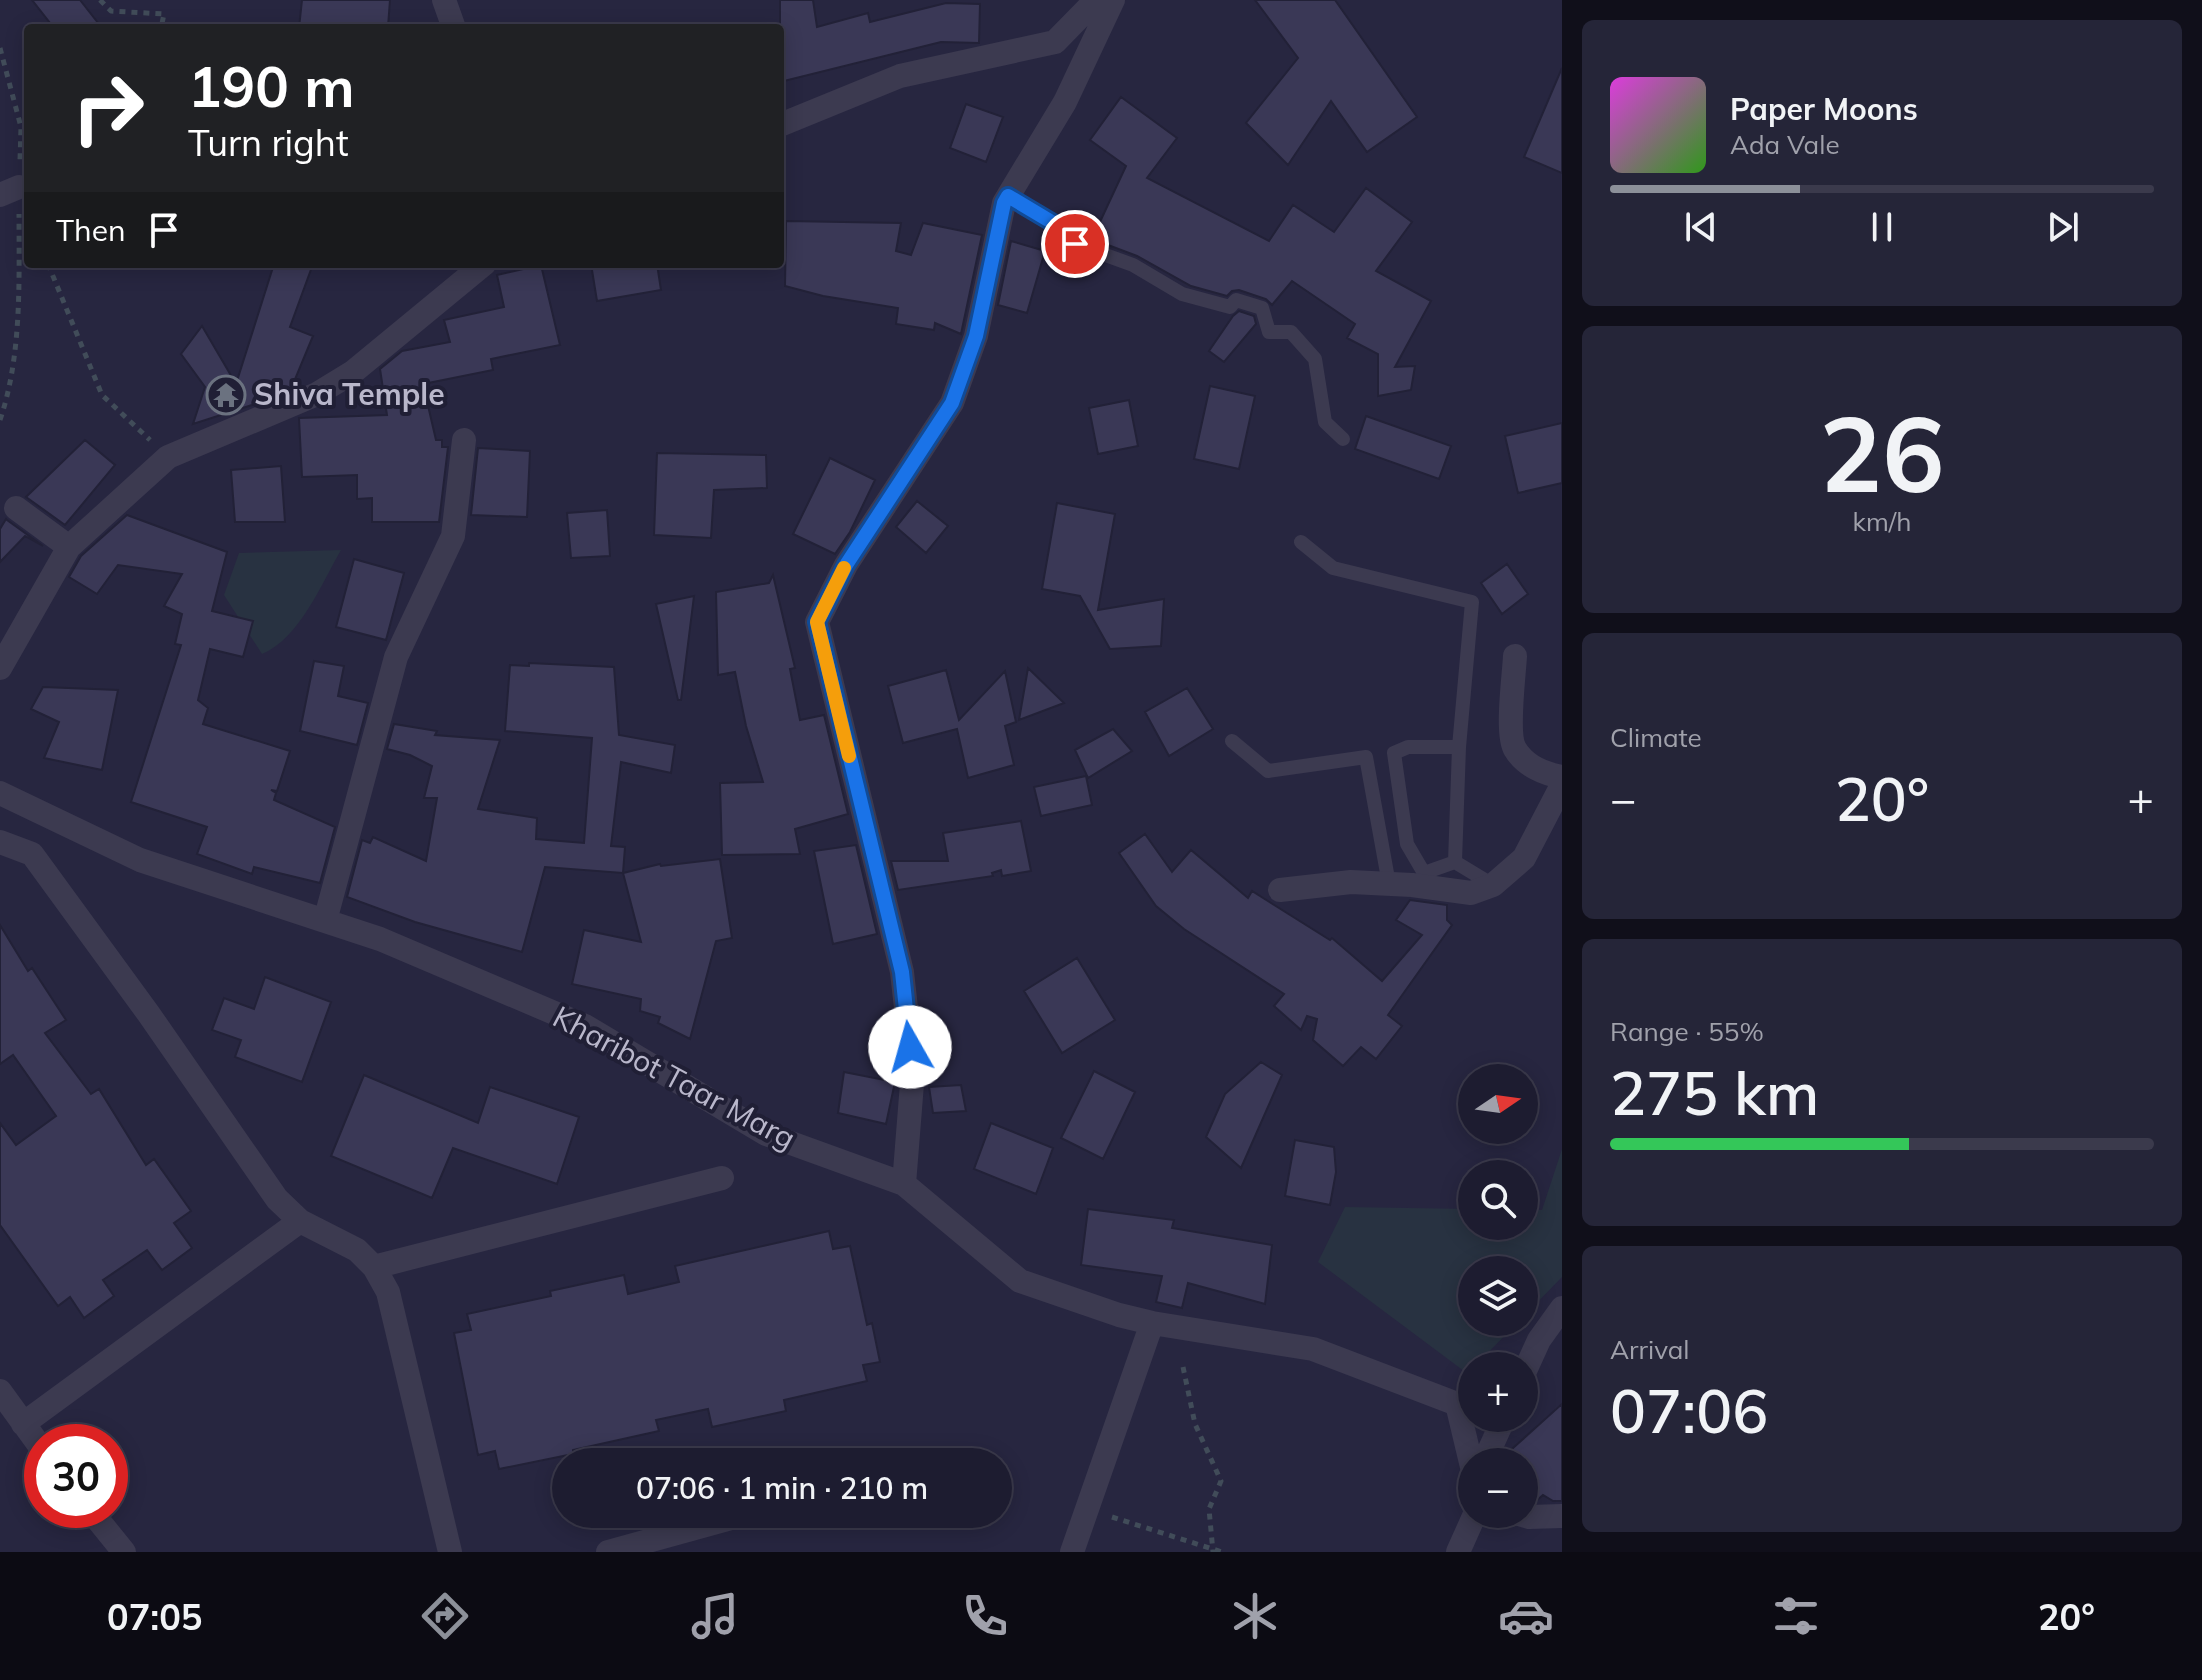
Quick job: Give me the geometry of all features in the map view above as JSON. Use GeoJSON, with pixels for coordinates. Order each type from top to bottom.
{"type":"FeatureCollection","features":[{"type":"Feature","properties":{"kind":"street"},"geometry":{"type":"LineString","coordinates":[[444,0],[453,24]]}},
{"type":"Feature","properties":{"kind":"street"},"geometry":{"type":"LineString","coordinates":[[784,123],[900,76],[1055,42],[1096,0]]}},
{"type":"Feature","properties":{"kind":"street"},"geometry":{"type":"LineString","coordinates":[[904,1184],[913,1071],[902,972],[817,622],[846,565],[952,403],[976,336],[1004,203],[1065,102],[1113,0]]}},
{"type":"Feature","properties":{"kind":"street"},"geometry":{"type":"LineString","coordinates":[[0,668],[69,547],[168,457],[329,387],[353,372],[479,268]]}},
{"type":"Feature","properties":{"kind":"street"},"geometry":{"type":"LineString","coordinates":[[325,921],[396,657],[453,536],[464,440]]}},
{"type":"Feature","properties":{"kind":"street"},"geometry":{"type":"LineString","coordinates":[[16,508],[69,547]]}},
{"type":"Feature","properties":{"kind":"street"},"geometry":{"type":"LineString","coordinates":[[1515,656],[1511,724],[1514,749],[1545,774],[1562,777]]}},
{"type":"Feature","properties":{"kind":"street"},"geometry":{"type":"LineString","coordinates":[[1280,890],[1351,882],[1471,893],[1493,885],[1524,858],[1562,785]]}},
{"type":"Feature","properties":{"kind":"street","name":"Kharibot Taar Marg"},"geometry":{"type":"LineString","coordinates":[[0,793],[140,860],[380,939],[585,1026],[766,1134],[904,1184],[1020,1281],[1152,1323],[1313,1349],[1457,1404],[1467,1448]]}},
{"type":"Feature","properties":{"kind":"street"},"geometry":{"type":"LineString","coordinates":[[0,842],[32,854],[148,1013],[277,1199],[300,1221],[357,1250],[374,1267],[388,1292],[450,1552]]}},
{"type":"Feature","properties":{"kind":"street"},"geometry":{"type":"LineString","coordinates":[[374,1267],[722,1178]]}},
{"type":"Feature","properties":{"kind":"street"},"geometry":{"type":"LineString","coordinates":[[0,1391],[23,1424],[300,1221]]}},
{"type":"Feature","properties":{"kind":"street"},"geometry":{"type":"LineString","coordinates":[[1534,1352],[1562,1308]]}},
{"type":"Feature","properties":{"kind":"street"},"geometry":{"type":"LineString","coordinates":[[1072,1552],[1152,1323]]}},
{"type":"Feature","properties":{"kind":"street"},"geometry":{"type":"LineString","coordinates":[[1538,1517],[1562,1516]]}},
{"type":"Feature","properties":{"kind":"street"},"geometry":{"type":"LineString","coordinates":[[105,1528],[124,1552]]}},
{"type":"Feature","properties":{"kind":"street"},"geometry":{"type":"LineString","coordinates":[[608,1552],[695,1528]]}},
{"type":"Feature","properties":{"kind":"street"},"geometry":{"type":"LineString","coordinates":[[1458,1552],[1469,1528]]}},
{"type":"Feature","properties":{"kind":"lane"},"geometry":{"type":"LineString","coordinates":[[1008,196],[1060,227],[1075,244],[1133,265],[1182,294],[1230,307],[1236,300],[1262,308],[1269,332],[1291,332],[1315,359],[1325,422],[1343,439]]}},
{"type":"Feature","properties":{"kind":"lane"},"geometry":{"type":"LineString","coordinates":[[1301,542],[1333,568],[1472,602],[1459,747],[1455,862]]}},
{"type":"Feature","properties":{"kind":"lane"},"geometry":{"type":"LineString","coordinates":[[1232,741],[1268,771],[1366,757],[1389,884]]}},
{"type":"Feature","properties":{"kind":"lane"},"geometry":{"type":"LineString","coordinates":[[1455,862],[1424,873],[1407,844],[1394,753],[1408,747],[1459,747]]}},
{"type":"Feature","properties":{"kind":"lane"},"geometry":{"type":"LineString","coordinates":[[1455,862],[1493,885]]}},
{"type":"Feature","properties":{"kind":"path"},"geometry":{"type":"LineString","coordinates":[[100,0],[111,11],[164,14],[162,24]]}},
{"type":"Feature","properties":{"kind":"path"},"geometry":{"type":"LineString","coordinates":[[0,48],[21,127],[10,191],[19,314],[6,401],[0,420]]}},
{"type":"Feature","properties":{"kind":"path"},"geometry":{"type":"LineString","coordinates":[[50,268],[102,395],[168,457]]}},
{"type":"Feature","properties":{"kind":"path"},"geometry":{"type":"LineString","coordinates":[[1183,1367],[1195,1424],[1221,1481],[1209,1509],[1213,1550]]}},
{"type":"Feature","properties":{"kind":"path"},"geometry":{"type":"LineString","coordinates":[[1088,1509],[1222,1552]]}},
{"type":"Feature","properties":{"kind":"shaded area"},"geometry":{"type":"Polygon","coordinates":[[[341,550],[298,623],[275,647],[262,654],[224,595],[239,553],[341,550]]]}},
{"type":"Feature","properties":{"kind":"shaded area"},"geometry":{"type":"Polygon","coordinates":[[[1562,1149],[1562,1277],[1538,1302],[1538,1256],[1458,1256],[1458,1336],[1504,1336],[1489,1352],[1458,1352],[1458,1367],[1318,1262],[1345,1207],[1458,1209],[1458,1240],[1538,1240],[1538,1210],[1542,1210],[1562,1149]]]}},
{"type":"Feature","properties":{"kind":"building"},"geometry":{"type":"Polygon","coordinates":[[[32,0],[80,0],[99,24],[51,24],[32,0]]]}},
{"type":"Feature","properties":{"kind":"building"},"geometry":{"type":"Polygon","coordinates":[[[302,0],[390,0],[388,24],[299,24],[302,0]]]}},
{"type":"Feature","properties":{"kind":"building"},"geometry":{"type":"Polygon","coordinates":[[[780,0],[813,0],[817,27],[868,13],[870,22],[946,3],[980,4],[979,43],[941,42],[784,81],[784,24],[780,24],[780,0]]]}},
{"type":"Feature","properties":{"kind":"building"},"geometry":{"type":"Polygon","coordinates":[[[1255,0],[1335,0],[1417,117],[1367,152],[1331,101],[1288,165],[1246,123],[1298,58],[1255,0]]]}},
{"type":"Feature","properties":{"kind":"building"},"geometry":{"type":"Polygon","coordinates":[[[1562,68],[1562,173],[1524,157],[1562,68]]]}},
{"type":"Feature","properties":{"kind":"building"},"geometry":{"type":"Polygon","coordinates":[[[1121,97],[1177,138],[1147,178],[1269,241],[1293,205],[1334,232],[1366,188],[1412,222],[1376,271],[1431,301],[1395,367],[1415,366],[1411,390],[1378,396],[1378,354],[1347,338],[1355,324],[1292,281],[1272,305],[1266,299],[1239,290],[1227,296],[1191,286],[1137,256],[1092,239],[1126,166],[1090,140],[1121,97]]]}},
{"type":"Feature","properties":{"kind":"building"},"geometry":{"type":"Polygon","coordinates":[[[966,104],[1003,117],[986,162],[950,148],[966,104]]]}},
{"type":"Feature","properties":{"kind":"building"},"geometry":{"type":"Polygon","coordinates":[[[786,221],[901,223],[896,251],[911,255],[923,223],[982,235],[961,334],[935,323],[934,330],[896,324],[898,308],[823,296],[785,286],[786,221]]]}},
{"type":"Feature","properties":{"kind":"building"},"geometry":{"type":"Polygon","coordinates":[[[1011,241],[1045,251],[1027,313],[998,305],[1011,241]]]}},
{"type":"Feature","properties":{"kind":"building"},"geometry":{"type":"Polygon","coordinates":[[[273,268],[312,268],[290,327],[313,336],[291,389],[193,424],[205,387],[181,354],[202,326],[236,384],[273,268]]]}},
{"type":"Feature","properties":{"kind":"building"},"geometry":{"type":"Polygon","coordinates":[[[542,268],[560,345],[491,359],[493,370],[423,384],[436,440],[442,440],[442,447],[448,447],[439,522],[372,522],[372,498],[357,499],[357,475],[302,477],[299,418],[387,415],[380,369],[402,351],[450,342],[444,320],[504,307],[497,275],[542,268]]]}},
{"type":"Feature","properties":{"kind":"building"},"geometry":{"type":"Polygon","coordinates":[[[592,268],[658,268],[661,290],[597,301],[592,268]]]}},
{"type":"Feature","properties":{"kind":"building"},"geometry":{"type":"Polygon","coordinates":[[[1239,311],[1254,316],[1256,324],[1224,362],[1209,351],[1239,311]]]}},
{"type":"Feature","properties":{"kind":"building"},"geometry":{"type":"Polygon","coordinates":[[[1210,386],[1255,396],[1239,469],[1194,459],[1210,386]]]}},
{"type":"Feature","properties":{"kind":"building"},"geometry":{"type":"Polygon","coordinates":[[[1129,400],[1138,446],[1098,454],[1089,408],[1129,400]]]}},
{"type":"Feature","properties":{"kind":"building"},"geometry":{"type":"Polygon","coordinates":[[[1366,416],[1451,446],[1439,479],[1355,449],[1366,416]]]}},
{"type":"Feature","properties":{"kind":"building"},"geometry":{"type":"Polygon","coordinates":[[[1562,423],[1562,483],[1518,493],[1505,436],[1562,423]]]}},
{"type":"Feature","properties":{"kind":"building"},"geometry":{"type":"Polygon","coordinates":[[[85,440],[115,465],[65,525],[26,497],[85,440]]]}},
{"type":"Feature","properties":{"kind":"building"},"geometry":{"type":"Polygon","coordinates":[[[478,448],[530,451],[527,517],[471,515],[478,448]]]}},
{"type":"Feature","properties":{"kind":"building"},"geometry":{"type":"Polygon","coordinates":[[[657,453],[766,455],[767,488],[714,490],[711,538],[654,535],[657,453]]]}},
{"type":"Feature","properties":{"kind":"building"},"geometry":{"type":"Polygon","coordinates":[[[830,458],[875,480],[850,532],[835,554],[793,534],[830,458]]]}},
{"type":"Feature","properties":{"kind":"building"},"geometry":{"type":"Polygon","coordinates":[[[281,466],[285,522],[235,522],[231,470],[281,466]]]}},
{"type":"Feature","properties":{"kind":"building"},"geometry":{"type":"Polygon","coordinates":[[[917,501],[948,526],[926,553],[896,527],[917,501]]]}},
{"type":"Feature","properties":{"kind":"building"},"geometry":{"type":"Polygon","coordinates":[[[1057,503],[1115,514],[1098,610],[1164,599],[1161,646],[1110,649],[1080,596],[1042,589],[1057,503]]]}},
{"type":"Feature","properties":{"kind":"building"},"geometry":{"type":"Polygon","coordinates":[[[607,510],[610,556],[571,558],[567,513],[607,510]]]}},
{"type":"Feature","properties":{"kind":"building"},"geometry":{"type":"Polygon","coordinates":[[[127,515],[227,552],[212,611],[253,621],[243,657],[210,649],[198,700],[208,708],[203,724],[290,751],[277,791],[271,790],[276,793],[274,800],[335,827],[320,883],[254,867],[252,874],[197,854],[207,827],[131,802],[181,645],[175,644],[182,614],[164,606],[182,574],[118,565],[97,594],[69,577],[81,556],[127,515]]]}},
{"type":"Feature","properties":{"kind":"building"},"geometry":{"type":"Polygon","coordinates":[[[6,519],[43,546],[25,536],[0,562],[0,529],[6,519]]]}},
{"type":"Feature","properties":{"kind":"building"},"geometry":{"type":"Polygon","coordinates":[[[354,559],[404,573],[386,640],[336,627],[354,559]]]}},
{"type":"Feature","properties":{"kind":"building"},"geometry":{"type":"Polygon","coordinates":[[[1507,564],[1528,594],[1502,614],[1481,583],[1507,564]]]}},
{"type":"Feature","properties":{"kind":"building"},"geometry":{"type":"Polygon","coordinates":[[[773,575],[795,668],[790,669],[800,720],[824,715],[848,814],[795,829],[800,854],[722,855],[720,783],[763,782],[746,726],[735,672],[718,675],[716,592],[769,583],[773,575]]]}},
{"type":"Feature","properties":{"kind":"building"},"geometry":{"type":"Polygon","coordinates":[[[694,596],[681,700],[678,700],[656,604],[694,596]]]}},
{"type":"Feature","properties":{"kind":"building"},"geometry":{"type":"Polygon","coordinates":[[[314,661],[344,666],[338,696],[368,703],[357,745],[300,731],[314,661]]]}},
{"type":"Feature","properties":{"kind":"building"},"geometry":{"type":"Polygon","coordinates":[[[529,663],[614,667],[619,735],[675,745],[671,773],[621,762],[611,846],[625,847],[623,873],[545,867],[522,952],[415,922],[347,897],[362,840],[370,843],[373,837],[426,861],[437,798],[424,798],[432,766],[410,755],[387,749],[394,724],[437,731],[435,735],[500,740],[478,809],[537,818],[536,839],[584,843],[592,738],[505,731],[510,665],[529,666],[529,663]]]}},
{"type":"Feature","properties":{"kind":"building"},"geometry":{"type":"Polygon","coordinates":[[[1028,668],[1064,703],[1019,720],[1028,668]]]}},
{"type":"Feature","properties":{"kind":"building"},"geometry":{"type":"Polygon","coordinates":[[[946,670],[959,720],[1005,671],[1016,722],[1005,726],[1014,765],[968,778],[957,729],[903,743],[888,686],[946,670]]]}},
{"type":"Feature","properties":{"kind":"building"},"geometry":{"type":"Polygon","coordinates":[[[43,687],[118,690],[102,770],[44,758],[59,722],[31,709],[43,687]]]}},
{"type":"Feature","properties":{"kind":"building"},"geometry":{"type":"Polygon","coordinates":[[[1187,688],[1213,729],[1169,756],[1145,712],[1187,688]]]}},
{"type":"Feature","properties":{"kind":"building"},"geometry":{"type":"Polygon","coordinates":[[[1113,729],[1132,751],[1088,778],[1075,750],[1113,729]]]}},
{"type":"Feature","properties":{"kind":"building"},"geometry":{"type":"Polygon","coordinates":[[[1086,776],[1092,805],[1041,816],[1034,787],[1086,776]]]}},
{"type":"Feature","properties":{"kind":"building"},"geometry":{"type":"Polygon","coordinates":[[[1021,821],[1031,871],[1002,876],[1001,870],[992,873],[993,876],[898,890],[891,861],[948,861],[943,833],[1021,821]]]}},
{"type":"Feature","properties":{"kind":"building"},"geometry":{"type":"Polygon","coordinates":[[[1145,834],[1172,872],[1191,850],[1248,898],[1252,891],[1330,940],[1332,938],[1382,981],[1422,935],[1396,920],[1410,900],[1447,905],[1447,920],[1452,925],[1388,1015],[1402,1026],[1376,1059],[1361,1047],[1343,1066],[1313,1040],[1317,1019],[1307,1016],[1301,1030],[1274,1006],[1284,994],[1184,929],[1156,906],[1119,853],[1145,834]]]}},
{"type":"Feature","properties":{"kind":"building"},"geometry":{"type":"Polygon","coordinates":[[[856,845],[877,934],[833,944],[814,851],[856,845]]]}},
{"type":"Feature","properties":{"kind":"building"},"geometry":{"type":"Polygon","coordinates":[[[720,859],[732,938],[716,941],[690,1039],[658,1023],[660,1017],[640,1011],[641,999],[572,984],[584,930],[641,942],[623,873],[660,864],[720,859]]]}},
{"type":"Feature","properties":{"kind":"building"},"geometry":{"type":"Polygon","coordinates":[[[0,925],[28,971],[32,968],[66,1020],[45,1033],[91,1094],[99,1089],[146,1165],[154,1159],[191,1211],[174,1223],[192,1248],[162,1270],[147,1250],[103,1280],[114,1296],[84,1318],[70,1297],[58,1306],[0,1225],[0,1123],[16,1145],[56,1116],[13,1055],[0,1064],[0,925]]]}},
{"type":"Feature","properties":{"kind":"building"},"geometry":{"type":"Polygon","coordinates":[[[1077,958],[1115,1020],[1062,1053],[1024,991],[1077,958]]]}},
{"type":"Feature","properties":{"kind":"building"},"geometry":{"type":"Polygon","coordinates":[[[265,977],[331,1002],[302,1082],[235,1057],[241,1040],[212,1030],[224,998],[254,1009],[265,977]]]}},
{"type":"Feature","properties":{"kind":"building"},"geometry":{"type":"Polygon","coordinates":[[[1261,1062],[1282,1075],[1241,1168],[1206,1137],[1225,1094],[1261,1062]]]}},
{"type":"Feature","properties":{"kind":"building"},"geometry":{"type":"Polygon","coordinates":[[[1094,1071],[1135,1092],[1103,1159],[1061,1138],[1094,1071]]]}},
{"type":"Feature","properties":{"kind":"building"},"geometry":{"type":"Polygon","coordinates":[[[844,1072],[895,1082],[886,1124],[838,1113],[844,1072]]]}},
{"type":"Feature","properties":{"kind":"building"},"geometry":{"type":"Polygon","coordinates":[[[364,1075],[478,1123],[490,1087],[579,1117],[557,1184],[453,1148],[432,1198],[331,1156],[364,1075]]]}},
{"type":"Feature","properties":{"kind":"building"},"geometry":{"type":"Polygon","coordinates":[[[961,1085],[966,1111],[933,1113],[929,1087],[961,1085]]]}},
{"type":"Feature","properties":{"kind":"building"},"geometry":{"type":"Polygon","coordinates":[[[991,1123],[1053,1148],[1036,1194],[974,1169],[991,1123]]]}},
{"type":"Feature","properties":{"kind":"building"},"geometry":{"type":"Polygon","coordinates":[[[1295,1140],[1334,1147],[1336,1172],[1330,1205],[1285,1196],[1295,1140]]]}},
{"type":"Feature","properties":{"kind":"building"},"geometry":{"type":"Polygon","coordinates":[[[1088,1209],[1174,1220],[1172,1228],[1272,1245],[1265,1304],[1188,1283],[1182,1308],[1156,1302],[1162,1276],[1081,1265],[1088,1209]]]}},
{"type":"Feature","properties":{"kind":"building"},"geometry":{"type":"Polygon","coordinates":[[[829,1231],[833,1249],[850,1246],[867,1325],[872,1323],[880,1362],[863,1365],[867,1381],[784,1400],[786,1411],[712,1427],[708,1409],[656,1420],[659,1431],[582,1448],[552,1448],[552,1458],[499,1469],[495,1451],[478,1455],[454,1333],[471,1330],[467,1314],[551,1296],[550,1291],[624,1275],[628,1294],[679,1282],[675,1266],[829,1231]]]}},
{"type":"Feature","properties":{"kind":"building"},"geometry":{"type":"Polygon","coordinates":[[[1562,1404],[1562,1501],[1553,1501],[1543,1495],[1538,1499],[1538,1448],[1513,1448],[1531,1432],[1538,1432],[1538,1426],[1562,1404]]]}},
{"type":"Feature","properties":{"kind":"slow traffic"},"geometry":{"type":"LineString","coordinates":[[844,568],[817,622],[849,756]]}},
{"type":"Feature","properties":{"kind":"place","name":"Shiva Temple"},"geometry":{"type":"Point","coordinates":[226,395]}},
{"type":"Feature","properties":{"kind":"route"},"geometry":{"type":"LineString","coordinates":[[910,1047],[902,972],[817,622],[846,565],[952,403],[976,336],[1008,196],[1060,227],[1075,244]]}}]}
